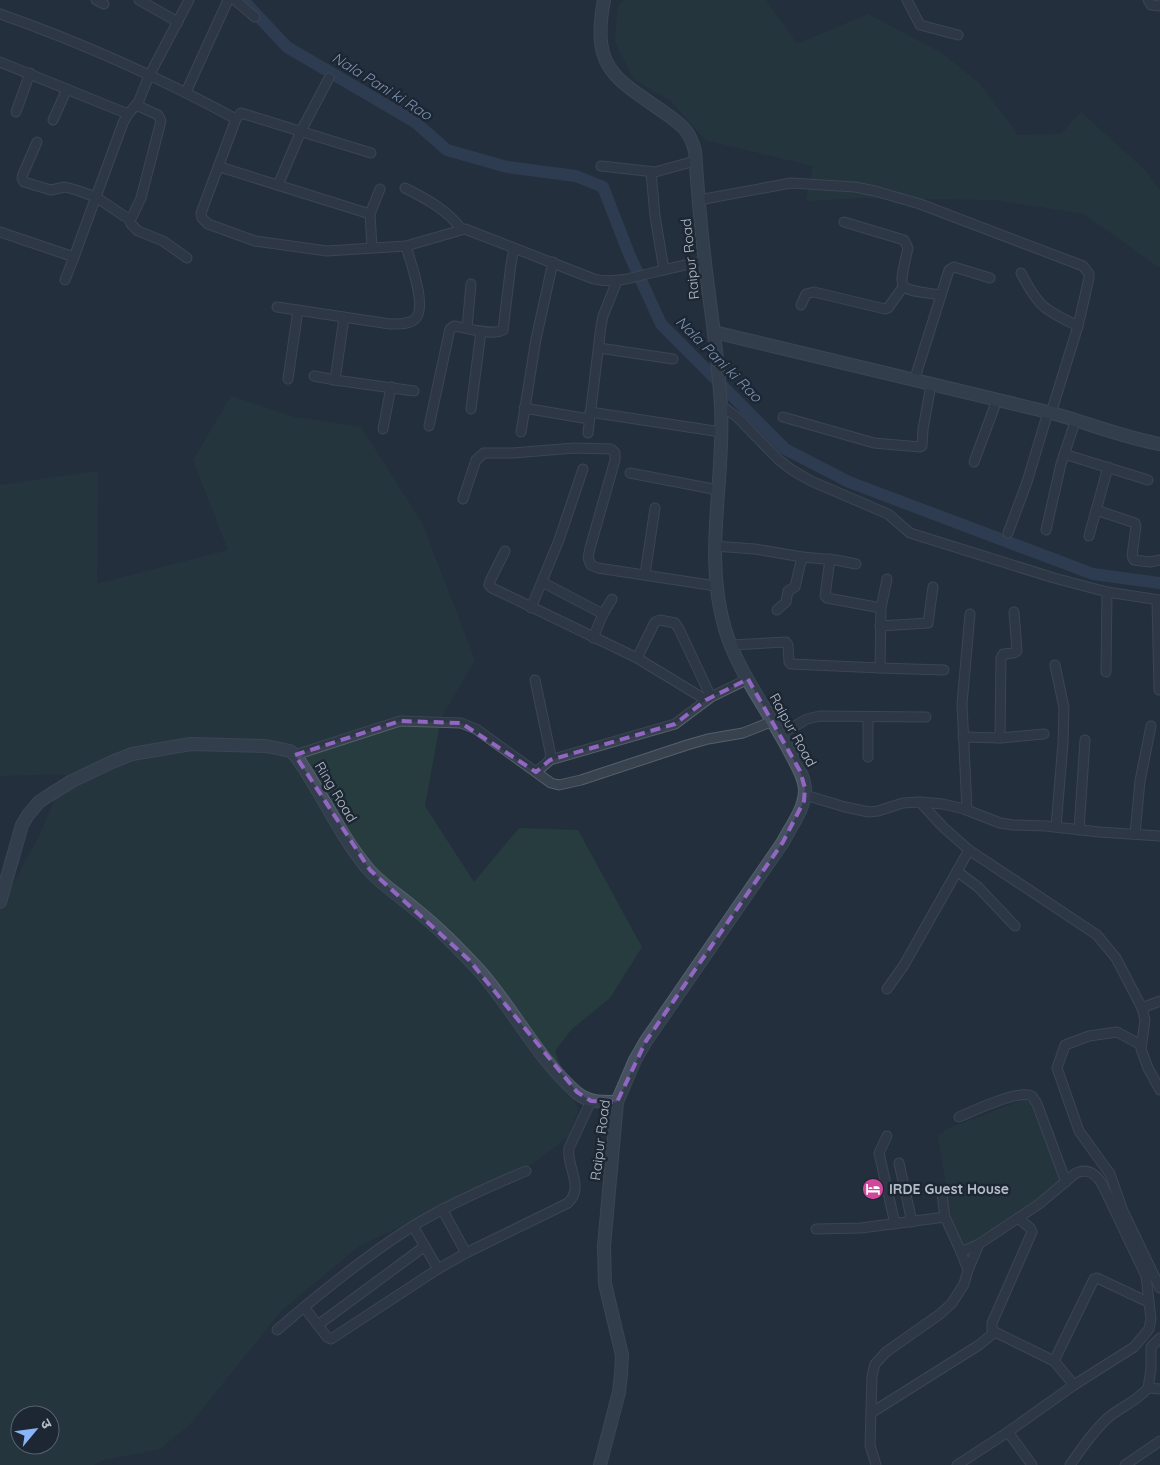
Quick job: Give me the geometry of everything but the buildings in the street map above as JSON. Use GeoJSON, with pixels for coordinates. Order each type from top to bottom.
{"type":"FeatureCollection","features":[{"type":"Feature","properties":{"kind":"main road","name":"Raipur Road"},"geometry":{"type":"LineString","coordinates":[[600,1465],[619,1392],[622,1355],[605,1284],[604,1246],[617,1102],[635,1060],[646,1041],[783,842],[800,811],[805,795],[804,781],[800,772],[773,721],[748,680],[731,645],[725,628],[716,586],[714,546],[721,402],[698,200],[696,162],[692,140],[684,128],[622,84],[606,63],[600,34],[604,0]]}},
{"type":"Feature","properties":{"kind":"main road"},"geometry":{"type":"LineString","coordinates":[[714,332],[1050,412],[1122,435],[1160,444]]}},
{"type":"Feature","properties":{"kind":"main road","name":"Ring Road"},"geometry":{"type":"LineString","coordinates":[[0,902],[22,825],[40,802],[72,781],[132,754],[191,744],[266,746],[290,751],[295,755],[349,843],[370,870],[387,887],[435,925],[469,960],[489,982],[552,1067],[577,1092],[591,1101]]}},
{"type":"Feature","properties":{"kind":"main road"},"geometry":{"type":"LineString","coordinates":[[591,1101],[617,1102]]}},
{"type":"Feature","properties":{"kind":"street"},"geometry":{"type":"LineString","coordinates":[[139,0],[178,22]]}},
{"type":"Feature","properties":{"kind":"street"},"geometry":{"type":"LineString","coordinates":[[65,280],[128,114],[136,105],[188,0]]}},
{"type":"Feature","properties":{"kind":"street"},"geometry":{"type":"LineString","coordinates":[[186,92],[228,0]]}},
{"type":"Feature","properties":{"kind":"street"},"geometry":{"type":"LineString","coordinates":[[235,0],[256,17]]}},
{"type":"Feature","properties":{"kind":"street"},"geometry":{"type":"LineString","coordinates":[[908,0],[920,25],[958,35]]}},
{"type":"Feature","properties":{"kind":"street"},"geometry":{"type":"LineString","coordinates":[[1148,0],[1151,5],[1160,6]]}},
{"type":"Feature","properties":{"kind":"street"},"geometry":{"type":"LineString","coordinates":[[0,14],[90,50],[186,92],[236,119]]}},
{"type":"Feature","properties":{"kind":"street"},"geometry":{"type":"LineString","coordinates":[[0,62],[128,114]]}},
{"type":"Feature","properties":{"kind":"street"},"geometry":{"type":"LineString","coordinates":[[16,112],[30,73]]}},
{"type":"Feature","properties":{"kind":"street"},"geometry":{"type":"LineString","coordinates":[[278,185],[301,131],[329,78]]}},
{"type":"Feature","properties":{"kind":"street"},"geometry":{"type":"LineString","coordinates":[[53,120],[66,89]]}},
{"type":"Feature","properties":{"kind":"street"},"geometry":{"type":"LineString","coordinates":[[129,218],[134,214],[139,203],[161,121],[158,115],[136,105]]}},
{"type":"Feature","properties":{"kind":"street"},"geometry":{"type":"LineString","coordinates":[[371,153],[242,113],[236,119],[220,167],[201,213],[203,220],[208,224],[242,238],[266,244],[327,251],[406,246],[461,229],[469,230],[594,279],[617,281],[705,261]]}},
{"type":"Feature","properties":{"kind":"street"},"geometry":{"type":"LineString","coordinates":[[37,142],[23,174],[24,182],[51,190],[66,187],[96,198],[129,218],[131,224],[138,231],[158,238],[187,258]]}},
{"type":"Feature","properties":{"kind":"street"},"geometry":{"type":"LineString","coordinates":[[601,166],[659,172],[696,162]]}},
{"type":"Feature","properties":{"kind":"street"},"geometry":{"type":"LineString","coordinates":[[220,167],[370,214]]}},
{"type":"Feature","properties":{"kind":"street"},"geometry":{"type":"LineString","coordinates":[[651,172],[655,216],[664,270]]}},
{"type":"Feature","properties":{"kind":"street"},"geometry":{"type":"LineString","coordinates":[[698,200],[791,183],[875,191],[920,204],[1083,266],[1089,274],[1089,278],[1078,326],[1027,482],[1008,533]]}},
{"type":"Feature","properties":{"kind":"street"},"geometry":{"type":"LineString","coordinates":[[405,188],[448,215],[461,229]]}},
{"type":"Feature","properties":{"kind":"street"},"geometry":{"type":"LineString","coordinates":[[372,247],[370,214],[380,189]]}},
{"type":"Feature","properties":{"kind":"street"},"geometry":{"type":"LineString","coordinates":[[844,222],[899,238],[906,242],[908,248],[900,281],[903,287],[908,290],[941,295]]}},
{"type":"Feature","properties":{"kind":"street"},"geometry":{"type":"LineString","coordinates":[[0,232],[74,257]]}},
{"type":"Feature","properties":{"kind":"street"},"geometry":{"type":"LineString","coordinates":[[277,307],[390,324],[409,322],[416,318],[419,298],[406,246]]}},
{"type":"Feature","properties":{"kind":"street"},"geometry":{"type":"LineString","coordinates":[[429,426],[449,332],[454,326],[481,331],[498,332],[503,330],[514,248]]}},
{"type":"Feature","properties":{"kind":"street"},"geometry":{"type":"LineString","coordinates":[[521,432],[536,339],[553,262]]}},
{"type":"Feature","properties":{"kind":"street"},"geometry":{"type":"LineString","coordinates":[[914,381],[949,270],[952,267],[990,278]]}},
{"type":"Feature","properties":{"kind":"street"},"geometry":{"type":"LineString","coordinates":[[1021,273],[1034,296],[1045,308],[1078,326]]}},
{"type":"Feature","properties":{"kind":"street"},"geometry":{"type":"LineString","coordinates":[[588,433],[603,316],[617,281]]}},
{"type":"Feature","properties":{"kind":"street"},"geometry":{"type":"LineString","coordinates":[[467,328],[471,284]]}},
{"type":"Feature","properties":{"kind":"street"},"geometry":{"type":"LineString","coordinates":[[801,305],[806,294],[814,292],[886,308],[903,287]]}},
{"type":"Feature","properties":{"kind":"street"},"geometry":{"type":"LineString","coordinates":[[288,379],[298,310]]}},
{"type":"Feature","properties":{"kind":"street"},"geometry":{"type":"LineString","coordinates":[[336,380],[344,318]]}},
{"type":"Feature","properties":{"kind":"street"},"geometry":{"type":"LineString","coordinates":[[471,409],[481,331]]}},
{"type":"Feature","properties":{"kind":"street"},"geometry":{"type":"LineString","coordinates":[[599,348],[673,359]]}},
{"type":"Feature","properties":{"kind":"street"},"geometry":{"type":"LineString","coordinates":[[314,376],[414,391]]}},
{"type":"Feature","properties":{"kind":"street"},"geometry":{"type":"LineString","coordinates":[[783,417],[874,443],[920,447],[922,446],[931,385]]}},
{"type":"Feature","properties":{"kind":"street"},"geometry":{"type":"LineString","coordinates":[[383,428],[391,387]]}},
{"type":"Feature","properties":{"kind":"street"},"geometry":{"type":"LineString","coordinates":[[974,462],[997,400]]}},
{"type":"Feature","properties":{"kind":"street"},"geometry":{"type":"LineString","coordinates":[[721,402],[778,460],[792,470],[811,481],[894,518],[910,533],[1054,578],[1107,592],[1159,600],[1159,690]]}},
{"type":"Feature","properties":{"kind":"street"},"geometry":{"type":"LineString","coordinates":[[524,408],[721,432]]}},
{"type":"Feature","properties":{"kind":"street"},"geometry":{"type":"LineString","coordinates":[[1046,530],[1064,454],[1076,419]]}},
{"type":"Feature","properties":{"kind":"street"},"geometry":{"type":"LineString","coordinates":[[463,499],[476,460],[484,453],[513,453],[574,448],[611,449],[616,456],[614,468],[590,548],[588,561],[590,564],[598,568],[716,586]]}},
{"type":"Feature","properties":{"kind":"street"},"geometry":{"type":"LineString","coordinates":[[1064,454],[1148,480]]}},
{"type":"Feature","properties":{"kind":"street"},"geometry":{"type":"LineString","coordinates":[[1089,536],[1108,467]]}},
{"type":"Feature","properties":{"kind":"street"},"geometry":{"type":"LineString","coordinates":[[530,608],[560,540],[583,468]]}},
{"type":"Feature","properties":{"kind":"street"},"geometry":{"type":"LineString","coordinates":[[630,473],[718,490]]}},
{"type":"Feature","properties":{"kind":"street"},"geometry":{"type":"LineString","coordinates":[[644,574],[655,508]]}},
{"type":"Feature","properties":{"kind":"street"},"geometry":{"type":"LineString","coordinates":[[1096,510],[1135,523],[1132,556],[1134,560],[1150,562],[1160,560]]}},
{"type":"Feature","properties":{"kind":"street"},"geometry":{"type":"LineString","coordinates":[[714,546],[755,549],[856,564]]}},
{"type":"Feature","properties":{"kind":"street"},"geometry":{"type":"LineString","coordinates":[[505,551],[490,581],[489,585],[492,588],[637,658],[708,699]]}},
{"type":"Feature","properties":{"kind":"street"},"geometry":{"type":"LineString","coordinates":[[777,610],[786,602],[789,590],[795,587],[802,557]]}},
{"type":"Feature","properties":{"kind":"street"},"geometry":{"type":"LineString","coordinates":[[830,559],[825,598],[881,608]]}},
{"type":"Feature","properties":{"kind":"street"},"geometry":{"type":"LineString","coordinates":[[880,668],[881,608],[886,579]]}},
{"type":"Feature","properties":{"kind":"street"},"geometry":{"type":"LineString","coordinates":[[542,582],[603,614]]}},
{"type":"Feature","properties":{"kind":"street"},"geometry":{"type":"LineString","coordinates":[[880,626],[928,623],[933,587]]}},
{"type":"Feature","properties":{"kind":"street"},"geometry":{"type":"LineString","coordinates":[[1106,672],[1107,592]]}},
{"type":"Feature","properties":{"kind":"street"},"geometry":{"type":"LineString","coordinates":[[593,638],[603,614],[612,599]]}},
{"type":"Feature","properties":{"kind":"street"},"geometry":{"type":"LineString","coordinates":[[1000,738],[1001,658],[1004,654],[1014,654],[1017,651],[1014,612]]}},
{"type":"Feature","properties":{"kind":"street"},"geometry":{"type":"LineString","coordinates":[[967,810],[963,696],[970,614]]}},
{"type":"Feature","properties":{"kind":"street"},"geometry":{"type":"LineString","coordinates":[[637,658],[654,624],[660,620],[673,622],[679,629],[708,699]]}},
{"type":"Feature","properties":{"kind":"street"},"geometry":{"type":"LineString","coordinates":[[731,645],[786,642],[788,644],[789,662],[791,664],[944,670]]}},
{"type":"Feature","properties":{"kind":"street"},"geometry":{"type":"LineString","coordinates":[[1056,665],[1064,708],[1056,827]]}},
{"type":"Feature","properties":{"kind":"street"},"geometry":{"type":"LineString","coordinates":[[535,680],[550,760]]}},
{"type":"Feature","properties":{"kind":"street"},"geometry":{"type":"LineString","coordinates":[[536,772],[550,760],[669,726],[682,719],[708,699],[748,680]]}},
{"type":"Feature","properties":{"kind":"street"},"geometry":{"type":"LineString","coordinates":[[780,734],[807,719],[820,716],[868,718],[926,717]]}},
{"type":"Feature","properties":{"kind":"street"},"geometry":{"type":"LineString","coordinates":[[868,718],[868,757]]}},
{"type":"Feature","properties":{"kind":"street"},"geometry":{"type":"LineString","coordinates":[[295,755],[400,722],[461,723],[471,726],[550,783],[559,785],[687,744],[743,733],[773,721]]}},
{"type":"Feature","properties":{"kind":"street"},"geometry":{"type":"LineString","coordinates":[[1135,834],[1140,781],[1150,726]]}},
{"type":"Feature","properties":{"kind":"street"},"geometry":{"type":"LineString","coordinates":[[963,737],[1000,738],[1044,734]]}},
{"type":"Feature","properties":{"kind":"street"},"geometry":{"type":"LineString","coordinates":[[1079,830],[1086,740]]}},
{"type":"Feature","properties":{"kind":"street"},"geometry":{"type":"LineString","coordinates":[[805,795],[869,812],[878,811],[903,802],[920,802],[943,804],[967,810],[1005,824],[1160,836]]}},
{"type":"Feature","properties":{"kind":"street"},"geometry":{"type":"LineString","coordinates":[[920,802],[943,827],[970,850],[1097,935],[1116,958],[1142,1008],[1145,1020],[1141,1045],[1143,1055],[1160,1090]]}},
{"type":"Feature","properties":{"kind":"street"},"geometry":{"type":"LineString","coordinates":[[887,989],[904,965],[970,850]]}},
{"type":"Feature","properties":{"kind":"street"},"geometry":{"type":"LineString","coordinates":[[958,872],[978,887],[1015,926]]}},
{"type":"Feature","properties":{"kind":"street"},"geometry":{"type":"LineString","coordinates":[[1142,1008],[1160,1001]]}},
{"type":"Feature","properties":{"kind":"street"},"geometry":{"type":"LineString","coordinates":[[1141,1045],[1117,1032],[1089,1036],[1065,1046],[1057,1068],[1079,1131],[1110,1174],[1123,1211],[1160,1288]]}},
{"type":"Feature","properties":{"kind":"street"},"geometry":{"type":"LineString","coordinates":[[959,1116],[1013,1097],[1026,1094],[1032,1096],[1037,1104],[1066,1182]]}},
{"type":"Feature","properties":{"kind":"street"},"geometry":{"type":"LineString","coordinates":[[304,1307],[327,1337],[331,1338],[438,1268],[568,1203],[572,1199],[576,1188],[568,1155],[569,1148],[591,1101]]}},
{"type":"Feature","properties":{"kind":"street"},"geometry":{"type":"LineString","coordinates":[[887,1136],[879,1153],[895,1224]]}},
{"type":"Feature","properties":{"kind":"street"},"geometry":{"type":"LineString","coordinates":[[899,1163],[912,1222]]}},
{"type":"Feature","properties":{"kind":"street"},"geometry":{"type":"LineString","coordinates":[[957,1465],[974,1459],[1074,1385],[1138,1344],[1149,1329],[1150,1323],[1146,1276],[1100,1180],[1094,1174],[1082,1170],[1040,1204],[979,1244],[961,1252]]}},
{"type":"Feature","properties":{"kind":"street"},"geometry":{"type":"LineString","coordinates":[[277,1330],[361,1262],[413,1226],[482,1189],[526,1171]]}},
{"type":"Feature","properties":{"kind":"street"},"geometry":{"type":"LineString","coordinates":[[942,1194],[944,1217],[968,1270]]}},
{"type":"Feature","properties":{"kind":"street"},"geometry":{"type":"LineString","coordinates":[[442,1210],[466,1253]]}},
{"type":"Feature","properties":{"kind":"street"},"geometry":{"type":"LineString","coordinates":[[816,1229],[861,1228],[944,1217]]}},
{"type":"Feature","properties":{"kind":"street"},"geometry":{"type":"LineString","coordinates":[[1018,1218],[1032,1232],[992,1323],[992,1329],[1054,1361],[1074,1385]]}},
{"type":"Feature","properties":{"kind":"street"},"geometry":{"type":"LineString","coordinates":[[413,1226],[438,1268]]}},
{"type":"Feature","properties":{"kind":"street"},"geometry":{"type":"LineString","coordinates":[[876,1465],[870,1445],[872,1376],[875,1364],[878,1358],[924,1326],[952,1303],[964,1284],[979,1244]]}},
{"type":"Feature","properties":{"kind":"street"},"geometry":{"type":"LineString","coordinates":[[318,1325],[425,1246]]}},
{"type":"Feature","properties":{"kind":"street"},"geometry":{"type":"LineString","coordinates":[[1054,1361],[1094,1279],[1097,1278],[1148,1302]]}},
{"type":"Feature","properties":{"kind":"street"},"geometry":{"type":"LineString","coordinates":[[871,1413],[979,1345],[995,1332]]}},
{"type":"Feature","properties":{"kind":"street"},"geometry":{"type":"LineString","coordinates":[[1148,1388],[1151,1347],[1160,1338]]}},
{"type":"Feature","properties":{"kind":"street"},"geometry":{"type":"LineString","coordinates":[[1070,1465],[1100,1426],[1118,1410],[1148,1388],[1160,1389]]}},
{"type":"Feature","properties":{"kind":"street"},"geometry":{"type":"LineString","coordinates":[[1008,1432],[1032,1465]]}},
{"type":"Feature","properties":{"kind":"street"},"geometry":{"type":"LineString","coordinates":[[1125,1465],[1160,1441]]}},
{"type":"Feature","properties":{"kind":"highlighted area"},"geometry":{"type":"Polygon","coordinates":[[[748,679],[800,771],[805,788],[804,801],[783,842],[646,1041],[617,1102],[591,1101],[577,1092],[469,960],[370,870],[295,755],[400,721],[461,723],[536,772],[550,760],[675,724],[706,700],[748,679]]]}},
{"type":"Feature","properties":{"kind":"green space"},"geometry":{"type":"Polygon","coordinates":[[[624,0],[766,0],[797,44],[868,14],[940,52],[978,82],[1018,135],[1061,134],[1081,112],[1146,171],[1160,191],[1160,268],[1084,214],[997,200],[860,198],[806,201],[813,166],[705,140],[671,101],[633,79],[615,41],[618,6],[624,0]]]}},
{"type":"Feature","properties":{"kind":"green space"},"geometry":{"type":"Polygon","coordinates":[[[231,396],[294,417],[361,427],[422,523],[475,660],[441,718],[425,806],[474,882],[519,828],[578,830],[642,947],[610,998],[571,1030],[555,1051],[578,1110],[569,1136],[528,1167],[359,1246],[281,1311],[191,1423],[160,1449],[103,1460],[94,1465],[0,1465],[0,908],[40,834],[65,774],[0,776],[0,485],[98,471],[97,584],[228,550],[193,460],[231,396]]]}},
{"type":"Feature","properties":{"kind":"green space"},"geometry":{"type":"Polygon","coordinates":[[[1025,1099],[1030,1103],[1061,1183],[973,1244],[962,1246],[952,1220],[938,1136],[947,1129],[1025,1099]]]}},
{"type":"Feature","properties":{"kind":"waterway","name":"Nala Pani ki Rao"},"geometry":{"type":"LineString","coordinates":[[243,0],[287,47],[415,122],[447,150],[507,167],[576,176],[603,187],[629,254],[661,324],[785,449],[849,482],[1093,574],[1160,583]]}},
{"type":"Feature","properties":{"kind":"place","name":"IRDE Guest House"},"geometry":{"type":"Point","coordinates":[873,1189]}}]}
